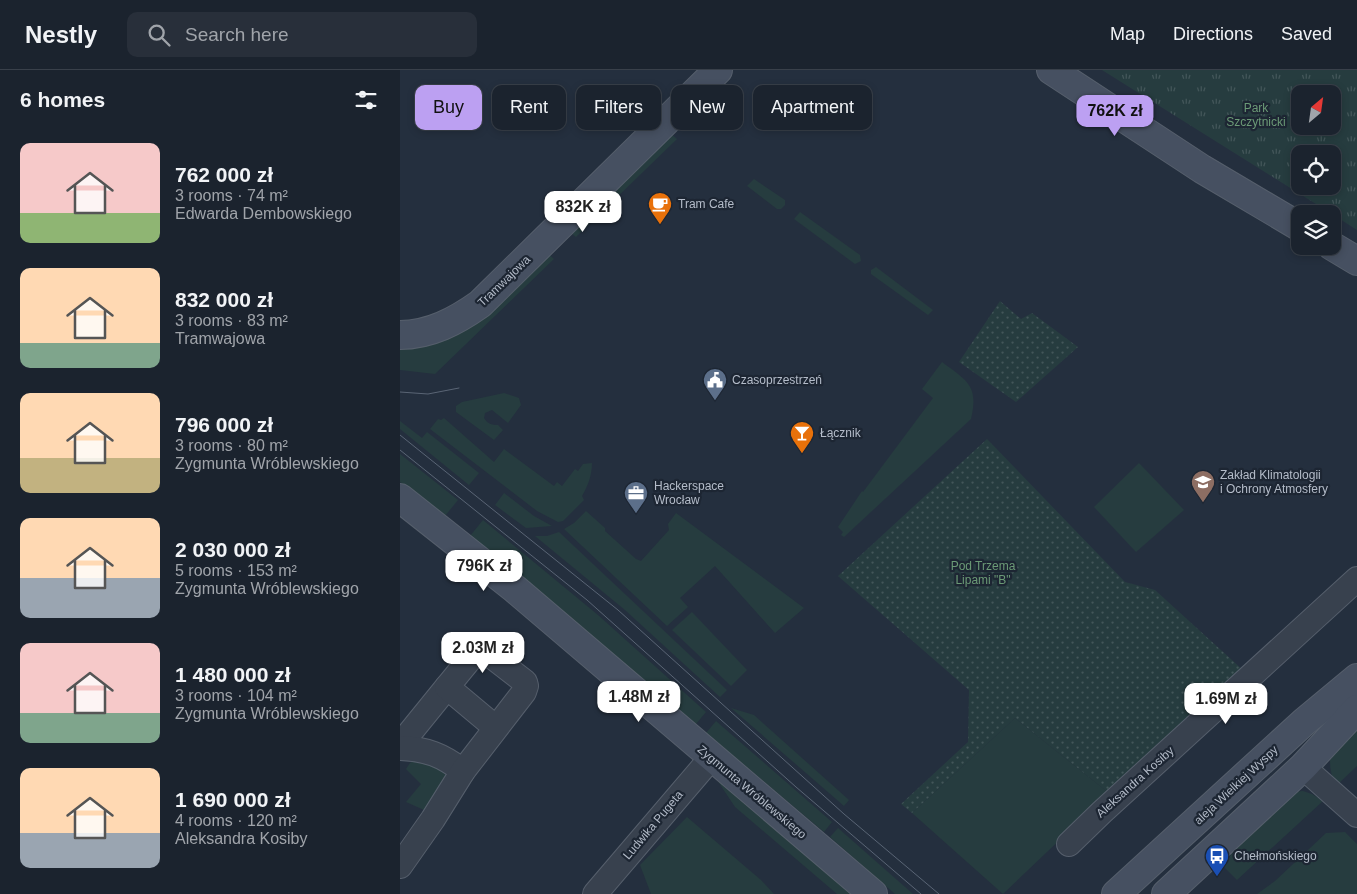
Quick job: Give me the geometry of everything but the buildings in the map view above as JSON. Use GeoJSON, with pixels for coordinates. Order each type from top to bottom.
{"type":"FeatureCollection","features":[{"type":"Feature","properties":{"kind":"main road","name":"Tramwajowa"},"geometry":{"type":"LineString","coordinates":[[400,335],[411,335],[439,328],[464,316],[480,304],[718,70]]}},
{"type":"Feature","properties":{"kind":"main road"},"geometry":{"type":"LineString","coordinates":[[1051,70],[1202,169],[1291,222]]}},
{"type":"Feature","properties":{"kind":"main road"},"geometry":{"type":"LineString","coordinates":[[1341,251],[1357,261]]}},
{"type":"Feature","properties":{"kind":"main road","name":"Zygmunta Wróblewskiego"},"geometry":{"type":"LineString","coordinates":[[400,498],[516,589],[873,894]]}},
{"type":"Feature","properties":{"kind":"main road","name":"aleja Wielkiej Wyspy"},"geometry":{"type":"LineString","coordinates":[[1116,894],[1304,722],[1357,678]]}},
{"type":"Feature","properties":{"kind":"main road"},"geometry":{"type":"LineString","coordinates":[[1166,894],[1303,767],[1357,708]]}},
{"type":"Feature","properties":{"kind":"street","name":"Aleksandra Kosiby"},"geometry":{"type":"LineString","coordinates":[[1069,844],[1357,579]]}},
{"type":"Feature","properties":{"kind":"street"},"geometry":{"type":"LineString","coordinates":[[400,866],[433,819],[462,771],[524,692],[525,682],[485,651],[480,650],[474,654],[400,747],[430,752],[448,760],[462,771]]}},
{"type":"Feature","properties":{"kind":"street"},"geometry":{"type":"LineString","coordinates":[[447,687],[496,728]]}},
{"type":"Feature","properties":{"kind":"street","name":"Ludwika Pugeta"},"geometry":{"type":"LineString","coordinates":[[595,894],[712,757]]}},
{"type":"Feature","properties":{"kind":"street"},"geometry":{"type":"LineString","coordinates":[[1303,767],[1357,815]]}},
{"type":"Feature","properties":{"kind":"green space","name":"Park Szczytnicki"},"geometry":{"type":"Polygon","coordinates":[[[1102,70],[1357,70],[1357,230],[1341,220],[1341,205],[1317,205],[1301,195],[1341,195],[1341,145],[1291,145],[1291,189],[1102,70]]]}},
{"type":"Feature","properties":{"kind":"green space"},"geometry":{"type":"Polygon","coordinates":[[[669,132],[677,139],[576,237],[567,230],[669,132]]]}},
{"type":"Feature","properties":{"kind":"green space"},"geometry":{"type":"Polygon","coordinates":[[[754,179],[785,200],[785,205],[781,209],[777,209],[747,186],[754,179]]]}},
{"type":"Feature","properties":{"kind":"green space"},"geometry":{"type":"Polygon","coordinates":[[[800,212],[860,255],[861,261],[855,264],[794,219],[800,212]]]}},
{"type":"Feature","properties":{"kind":"green space"},"geometry":{"type":"Polygon","coordinates":[[[546,252],[554,259],[435,374],[400,370],[400,345],[546,252]]]}},
{"type":"Feature","properties":{"kind":"green space"},"geometry":{"type":"Polygon","coordinates":[[[876,267],[933,310],[928,315],[871,274],[871,270],[876,267]]]}},
{"type":"Feature","properties":{"kind":"green space"},"geometry":{"type":"Polygon","coordinates":[[[1000,301],[1021,319],[1032,313],[1078,347],[1016,402],[959,362],[1000,301]]]}},
{"type":"Feature","properties":{"kind":"green space"},"geometry":{"type":"Polygon","coordinates":[[[942,362],[969,385],[973,398],[971,419],[844,537],[841,535],[843,532],[838,527],[862,491],[933,398],[922,389],[942,362]]]}},
{"type":"Feature","properties":{"kind":"green space"},"geometry":{"type":"Polygon","coordinates":[[[504,393],[519,398],[521,405],[508,423],[492,410],[485,413],[484,418],[487,422],[498,425],[503,430],[494,440],[456,412],[456,406],[462,402],[504,393]]]}},
{"type":"Feature","properties":{"kind":"green space"},"geometry":{"type":"Polygon","coordinates":[[[444,418],[494,462],[504,449],[554,486],[557,482],[562,486],[575,469],[578,471],[583,464],[592,463],[589,480],[582,496],[584,500],[563,521],[558,522],[537,511],[430,429],[438,419],[444,418]]]}},
{"type":"Feature","properties":{"kind":"green space"},"geometry":{"type":"Polygon","coordinates":[[[400,421],[422,438],[427,432],[479,473],[469,485],[400,429],[400,421]]]}},
{"type":"Feature","properties":{"kind":"green space","name":"Pod Trzema Lipami \"B\""},"geometry":{"type":"Polygon","coordinates":[[[987,439],[1125,582],[1155,590],[1244,671],[1109,793],[1015,718],[912,813],[901,804],[968,742],[969,690],[838,576],[987,439]]]}},
{"type":"Feature","properties":{"kind":"green space"},"geometry":{"type":"Polygon","coordinates":[[[400,454],[458,500],[445,516],[400,482],[400,454]]]}},
{"type":"Feature","properties":{"kind":"green space"},"geometry":{"type":"Polygon","coordinates":[[[1139,463],[1184,510],[1136,552],[1094,507],[1139,463]]]}},
{"type":"Feature","properties":{"kind":"green space"},"geometry":{"type":"Polygon","coordinates":[[[504,493],[534,516],[552,526],[526,528],[495,505],[504,493]]]}},
{"type":"Feature","properties":{"kind":"green space"},"geometry":{"type":"Polygon","coordinates":[[[586,511],[605,528],[605,531],[636,559],[641,561],[669,530],[668,524],[676,513],[804,608],[775,633],[715,566],[680,598],[688,607],[667,626],[564,529],[574,523],[586,511]]]}},
{"type":"Feature","properties":{"kind":"green space"},"geometry":{"type":"Polygon","coordinates":[[[483,520],[598,615],[706,712],[696,724],[470,536],[483,520]]]}},
{"type":"Feature","properties":{"kind":"green space"},"geometry":{"type":"Polygon","coordinates":[[[559,532],[727,690],[720,697],[625,610],[535,536],[547,536],[559,532]]]}},
{"type":"Feature","properties":{"kind":"green space"},"geometry":{"type":"Polygon","coordinates":[[[692,612],[747,670],[731,686],[672,630],[692,612]]]}},
{"type":"Feature","properties":{"kind":"green space"},"geometry":{"type":"Polygon","coordinates":[[[731,708],[754,715],[849,800],[844,806],[731,708]]]}},
{"type":"Feature","properties":{"kind":"green space"},"geometry":{"type":"Polygon","coordinates":[[[1015,718],[1109,793],[1003,894],[912,813],[1015,718]]]}},
{"type":"Feature","properties":{"kind":"green space"},"geometry":{"type":"Polygon","coordinates":[[[716,721],[832,822],[824,832],[706,733],[716,721]]]}},
{"type":"Feature","properties":{"kind":"green space"},"geometry":{"type":"Polygon","coordinates":[[[1357,729],[1357,766],[1337,785],[1331,771],[1330,756],[1357,729]]]}},
{"type":"Feature","properties":{"kind":"green space"},"geometry":{"type":"Polygon","coordinates":[[[418,758],[440,765],[445,774],[446,782],[429,807],[424,810],[406,802],[421,784],[406,769],[410,763],[418,758]]]}},
{"type":"Feature","properties":{"kind":"green space"},"geometry":{"type":"Polygon","coordinates":[[[721,778],[854,894],[837,894],[735,807],[717,780],[721,778]]]}},
{"type":"Feature","properties":{"kind":"green space"},"geometry":{"type":"Polygon","coordinates":[[[1303,791],[1323,801],[1237,880],[1223,866],[1247,832],[1293,792],[1303,791]]]}},
{"type":"Feature","properties":{"kind":"green space"},"geometry":{"type":"Polygon","coordinates":[[[687,817],[761,880],[774,894],[651,894],[640,865],[687,817]]]}},
{"type":"Feature","properties":{"kind":"green space"},"geometry":{"type":"Polygon","coordinates":[[[838,828],[913,894],[895,894],[830,837],[838,828]]]}},
{"type":"Feature","properties":{"kind":"green space"},"geometry":{"type":"Polygon","coordinates":[[[1345,832],[1357,844],[1357,894],[1257,894],[1275,881],[1326,833],[1345,832]]]}},
{"type":"Feature","properties":{"kind":"tram line"},"geometry":{"type":"LineString","coordinates":[[400,392],[428,394],[459,388]]}},
{"type":"Feature","properties":{"kind":"tram line"},"geometry":{"type":"LineString","coordinates":[[400,435],[618,610],[844,814],[939,894]]}},
{"type":"Feature","properties":{"kind":"tram line"},"geometry":{"type":"LineString","coordinates":[[400,450],[587,600],[796,787],[921,894]]}},
{"type":"Feature","properties":{"kind":"place","name":"Tram Cafe"},"geometry":{"type":"Point","coordinates":[660,225]}},
{"type":"Feature","properties":{"kind":"place","name":"Czasoprzestrzeń"},"geometry":{"type":"Point","coordinates":[715,401]}},
{"type":"Feature","properties":{"kind":"place","name":"Łącznik"},"geometry":{"type":"Point","coordinates":[802,454]}},
{"type":"Feature","properties":{"kind":"place","name":"Zakład Klimatologii i Ochrony Atmosfery"},"geometry":{"type":"Point","coordinates":[1203,503]}},
{"type":"Feature","properties":{"kind":"place","name":"Hackerspace Wrocław"},"geometry":{"type":"Point","coordinates":[636,514]}},
{"type":"Feature","properties":{"kind":"place","name":"Chełmońskiego"},"geometry":{"type":"Point","coordinates":[1217,877]}}]}
